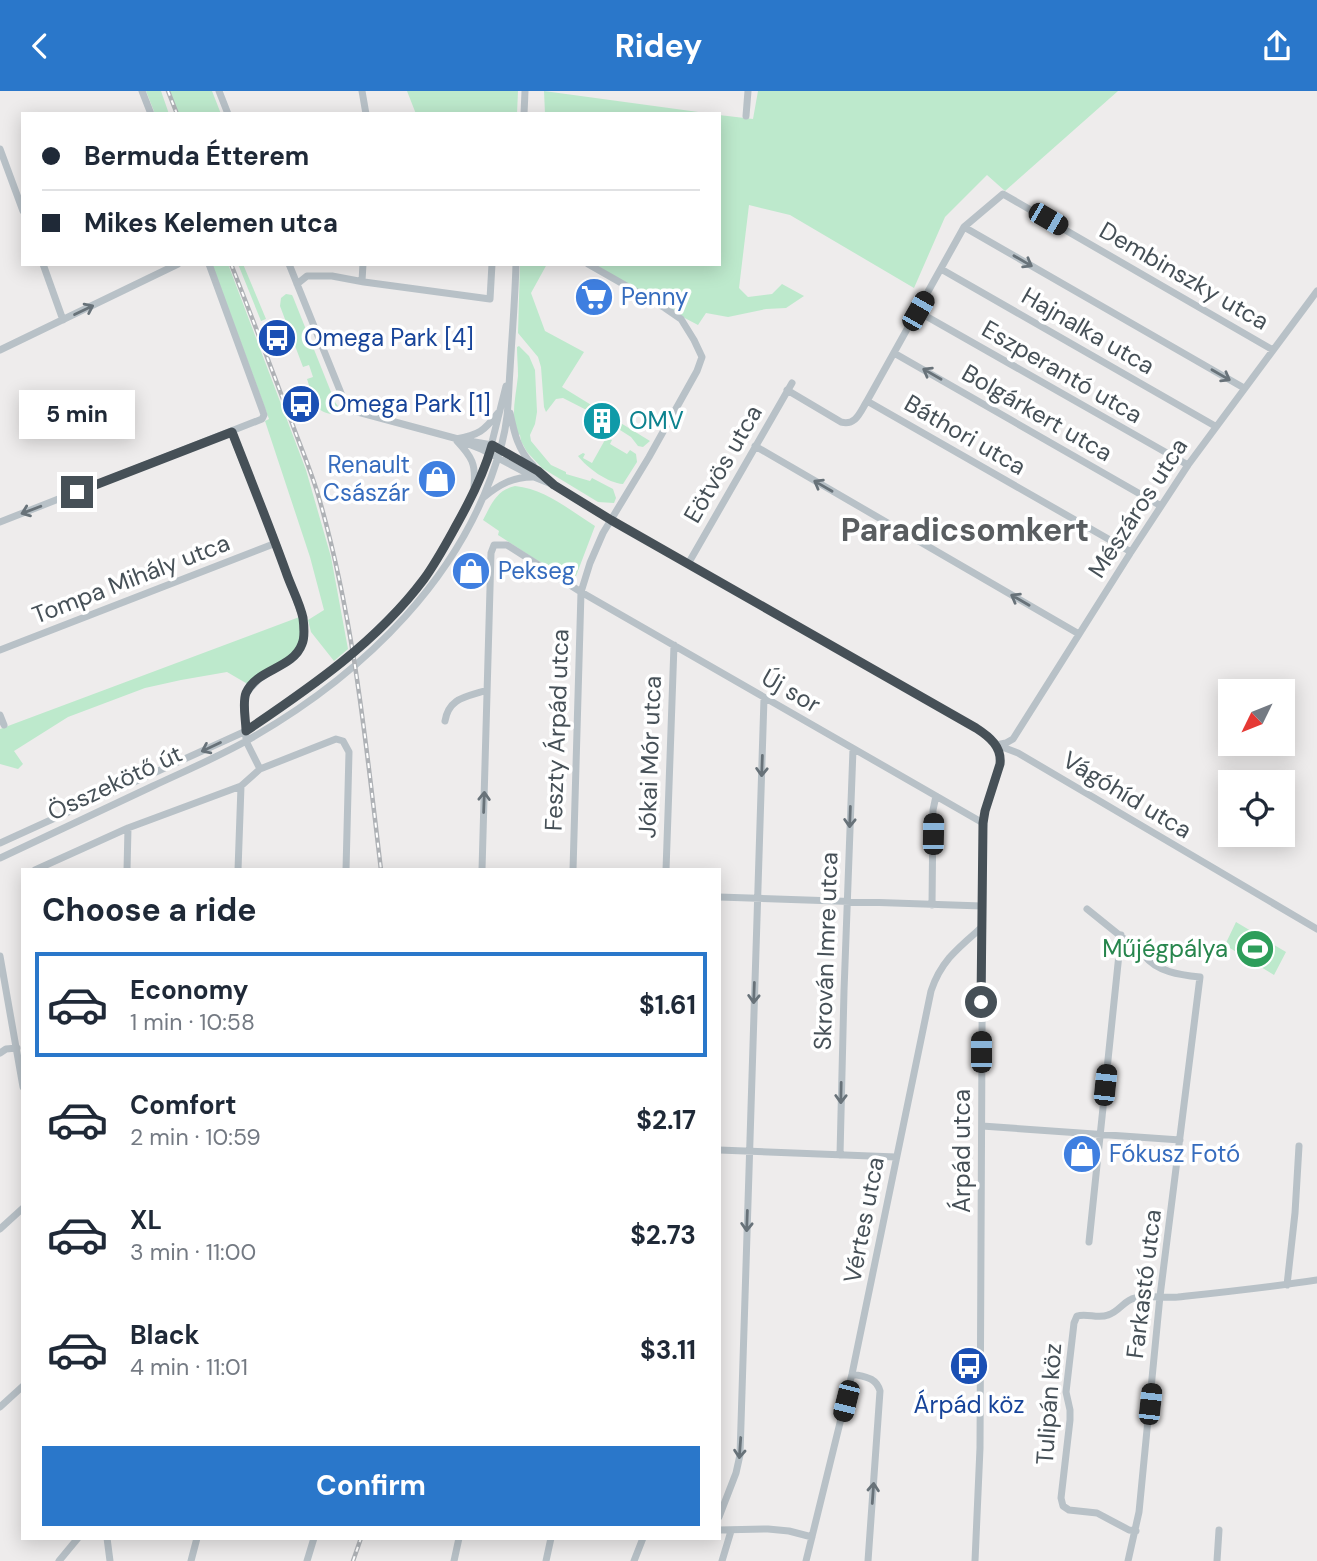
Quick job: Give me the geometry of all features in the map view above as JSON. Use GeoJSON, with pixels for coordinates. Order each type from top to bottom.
{"type":"FeatureCollection","features":[{"type":"Feature","properties":{"kind":"street"},"geometry":{"type":"LineString","coordinates":[[142,91],[150,112]]}},
{"type":"Feature","properties":{"kind":"street"},"geometry":{"type":"LineString","coordinates":[[219,91],[227,112]]}},
{"type":"Feature","properties":{"kind":"street"},"geometry":{"type":"LineString","coordinates":[[362,91],[366,112]]}},
{"type":"Feature","properties":{"kind":"street"},"geometry":{"type":"LineString","coordinates":[[524,112],[525,91]]}},
{"type":"Feature","properties":{"kind":"street"},"geometry":{"type":"LineString","coordinates":[[746,116],[748,91]]}},
{"type":"Feature","properties":{"kind":"street"},"geometry":{"type":"LineString","coordinates":[[0,149],[21,206]]}},
{"type":"Feature","properties":{"kind":"street","name":"Dembinszky utca"},"geometry":{"type":"LineString","coordinates":[[964,227],[1003,194],[1273,350]]}},
{"type":"Feature","properties":{"kind":"street"},"geometry":{"type":"LineString","coordinates":[[867,401],[964,227],[1244,388]]}},
{"type":"Feature","properties":{"kind":"street"},"geometry":{"type":"LineString","coordinates":[[44,266],[63,320]]}},
{"type":"Feature","properties":{"kind":"street"},"geometry":{"type":"LineString","coordinates":[[0,350],[174,266]]}},
{"type":"Feature","properties":{"kind":"street"},"geometry":{"type":"LineString","coordinates":[[0,522],[262,419],[264,415],[210,266]]}},
{"type":"Feature","properties":{"kind":"street"},"geometry":{"type":"LineString","coordinates":[[290,266],[343,398],[354,411],[456,439],[492,445],[536,474]]}},
{"type":"Feature","properties":{"kind":"street"},"geometry":{"type":"LineString","coordinates":[[362,281],[363,266]]}},
{"type":"Feature","properties":{"kind":"street"},"geometry":{"type":"LineString","coordinates":[[296,284],[307,276],[332,276],[490,299],[492,266]]}},
{"type":"Feature","properties":{"kind":"street"},"geometry":{"type":"LineString","coordinates":[[516,266],[510,372],[505,410],[516,439],[536,474]]}},
{"type":"Feature","properties":{"kind":"street","name":"Feszty Árpád utca"},"geometry":{"type":"LineString","coordinates":[[573,868],[581,592],[596,545],[649,457],[697,371],[702,357],[681,319],[592,266]]}},
{"type":"Feature","properties":{"kind":"street","name":"Hajnalka utca"},"geometry":{"type":"LineString","coordinates":[[941,269],[1215,426]]}},
{"type":"Feature","properties":{"kind":"street","name":"Mészáros utca"},"geometry":{"type":"LineString","coordinates":[[996,745],[1006,744],[1013,739],[1188,465],[1317,291]]}},
{"type":"Feature","properties":{"kind":"street","name":"Eszperantó utca"},"geometry":{"type":"LineString","coordinates":[[918,311],[1188,465]]}},
{"type":"Feature","properties":{"kind":"street","name":"Bolgárkert utca"},"geometry":{"type":"LineString","coordinates":[[894,353],[1161,506]]}},
{"type":"Feature","properties":{"kind":"street","name":"Báthori utca"},"geometry":{"type":"LineString","coordinates":[[790,386],[841,422],[848,424],[857,418],[867,401],[1131,552]]}},
{"type":"Feature","properties":{"kind":"street","name":"Eötvös utca"},"geometry":{"type":"LineString","coordinates":[[688,564],[790,386]]}},
{"type":"Feature","properties":{"kind":"street"},"geometry":{"type":"LineString","coordinates":[[456,439],[480,433],[505,410]]}},
{"type":"Feature","properties":{"kind":"street","name":"Összekötő út"},"geometry":{"type":"LineString","coordinates":[[0,843],[246,731],[350,657],[425,578],[441,553],[474,493],[505,410]]}},
{"type":"Feature","properties":{"kind":"street","name":"Összekötő út"},"geometry":{"type":"LineString","coordinates":[[0,857],[246,741],[335,682],[377,646],[438,578],[459,547],[498,458],[505,410]]}},
{"type":"Feature","properties":{"kind":"street"},"geometry":{"type":"LineString","coordinates":[[232,432],[303,616],[304,637],[293,657],[259,679],[246,693],[246,741],[260,769]]}},
{"type":"Feature","properties":{"kind":"street"},"geometry":{"type":"LineString","coordinates":[[456,439],[536,474]]}},
{"type":"Feature","properties":{"kind":"street"},"geometry":{"type":"LineString","coordinates":[[456,439],[473,461],[474,493]]}},
{"type":"Feature","properties":{"kind":"street"},"geometry":{"type":"LineString","coordinates":[[755,446],[1079,634]]}},
{"type":"Feature","properties":{"kind":"street"},"geometry":{"type":"LineString","coordinates":[[482,498],[512,479],[536,474]]}},
{"type":"Feature","properties":{"kind":"street","name":"Vágóhíd utca"},"geometry":{"type":"LineString","coordinates":[[536,474],[611,520],[988,735],[996,745],[1018,753],[1317,929]]}},
{"type":"Feature","properties":{"kind":"street","name":"Tompa Mihály utca"},"geometry":{"type":"LineString","coordinates":[[0,650],[276,543]]}},
{"type":"Feature","properties":{"kind":"street","name":"Új sor"},"geometry":{"type":"LineString","coordinates":[[487,690],[491,553],[494,545],[507,545],[581,592],[983,823]]}},
{"type":"Feature","properties":{"kind":"street","name":"Jókai Mór utca"},"geometry":{"type":"LineString","coordinates":[[666,868],[674,645]]}},
{"type":"Feature","properties":{"kind":"street"},"geometry":{"type":"LineString","coordinates":[[445,720],[447,711],[457,700],[487,690],[482,868]]}},
{"type":"Feature","properties":{"kind":"street"},"geometry":{"type":"LineString","coordinates":[[721,1512],[740,1455],[764,698]]}},
{"type":"Feature","properties":{"kind":"street"},"geometry":{"type":"LineString","coordinates":[[0,715],[4,725]]}},
{"type":"Feature","properties":{"kind":"street"},"geometry":{"type":"LineString","coordinates":[[39,868],[128,828],[241,786],[260,769],[336,740],[342,741],[349,752],[346,868]]}},
{"type":"Feature","properties":{"kind":"street","name":"Árpád utca"},"geometry":{"type":"LineString","coordinates":[[975,1561],[980,1448],[983,823],[1000,764],[1001,757],[996,745]]}},
{"type":"Feature","properties":{"kind":"street","name":"Skrován Imre utca"},"geometry":{"type":"LineString","coordinates":[[840,1155],[853,749]]}},
{"type":"Feature","properties":{"kind":"street"},"geometry":{"type":"LineString","coordinates":[[238,868],[241,786]]}},
{"type":"Feature","properties":{"kind":"street"},"geometry":{"type":"LineString","coordinates":[[932,905],[933,810],[936,796]]}},
{"type":"Feature","properties":{"kind":"street"},"geometry":{"type":"LineString","coordinates":[[127,868],[128,828]]}},
{"type":"Feature","properties":{"kind":"street"},"geometry":{"type":"LineString","coordinates":[[721,897],[982,907]]}},
{"type":"Feature","properties":{"kind":"street"},"geometry":{"type":"LineString","coordinates":[[1087,909],[1121,935],[1089,1242]]}},
{"type":"Feature","properties":{"kind":"street","name":"Vértes utca"},"geometry":{"type":"LineString","coordinates":[[806,1561],[852,1374],[931,991],[943,964],[981,928]]}},
{"type":"Feature","properties":{"kind":"street","name":"Farkastó utca"},"geometry":{"type":"LineString","coordinates":[[1121,935],[1144,955],[1150,964],[1177,974],[1200,977],[1160,1296],[1136,1531],[1128,1561]]}},
{"type":"Feature","properties":{"kind":"street"},"geometry":{"type":"LineString","coordinates":[[0,956],[1,974],[19,1036],[17,1048],[21,1074]]}},
{"type":"Feature","properties":{"kind":"street"},"geometry":{"type":"LineString","coordinates":[[0,1053],[6,1049],[17,1048]]}},
{"type":"Feature","properties":{"kind":"street"},"geometry":{"type":"LineString","coordinates":[[982,1126],[1180,1140]]}},
{"type":"Feature","properties":{"kind":"street"},"geometry":{"type":"LineString","coordinates":[[1287,1285],[1299,1146]]}},
{"type":"Feature","properties":{"kind":"street"},"geometry":{"type":"LineString","coordinates":[[721,1150],[896,1157]]}},
{"type":"Feature","properties":{"kind":"street"},"geometry":{"type":"LineString","coordinates":[[0,1229],[21,1209]]}},
{"type":"Feature","properties":{"kind":"street"},"geometry":{"type":"LineString","coordinates":[[1160,1296],[1174,1297],[1317,1280]]}},
{"type":"Feature","properties":{"kind":"street","name":"Tulipán köz"},"geometry":{"type":"LineString","coordinates":[[1136,1531],[1097,1513],[1078,1512],[1063,1506],[1061,1499],[1070,1420],[1066,1392],[1073,1323],[1077,1316],[1083,1314],[1107,1316],[1136,1297],[1160,1296]]}},
{"type":"Feature","properties":{"kind":"street"},"geometry":{"type":"LineString","coordinates":[[852,1374],[875,1380],[880,1391],[868,1561]]}},
{"type":"Feature","properties":{"kind":"street"},"geometry":{"type":"LineString","coordinates":[[3,1405],[21,1388]]}},
{"type":"Feature","properties":{"kind":"street"},"geometry":{"type":"LineString","coordinates":[[721,1530],[768,1529],[812,1537]]}},
{"type":"Feature","properties":{"kind":"street"},"geometry":{"type":"LineString","coordinates":[[1217,1561],[1219,1530]]}},
{"type":"Feature","properties":{"kind":"street"},"geometry":{"type":"LineString","coordinates":[[722,1561],[731,1531]]}},
{"type":"Feature","properties":{"kind":"street"},"geometry":{"type":"LineString","coordinates":[[59,1561],[76,1540]]}},
{"type":"Feature","properties":{"kind":"street"},"geometry":{"type":"LineString","coordinates":[[107,1540],[110,1561]]}},
{"type":"Feature","properties":{"kind":"street"},"geometry":{"type":"LineString","coordinates":[[191,1561],[196,1540]]}},
{"type":"Feature","properties":{"kind":"street"},"geometry":{"type":"LineString","coordinates":[[307,1561],[313,1540]]}},
{"type":"Feature","properties":{"kind":"street"},"geometry":{"type":"LineString","coordinates":[[454,1561],[459,1540]]}},
{"type":"Feature","properties":{"kind":"street"},"geometry":{"type":"LineString","coordinates":[[546,1561],[551,1540]]}},
{"type":"Feature","properties":{"kind":"street"},"geometry":{"type":"LineString","coordinates":[[634,1561],[642,1540]]}},
{"type":"Feature","properties":{"kind":"green space"},"geometry":{"type":"Polygon","coordinates":[[[146,91],[161,91],[168,112],[154,112],[146,91]]]}},
{"type":"Feature","properties":{"kind":"green space"},"geometry":{"type":"Polygon","coordinates":[[[168,91],[212,91],[220,112],[177,112],[168,91]]]}},
{"type":"Feature","properties":{"kind":"green space"},"geometry":{"type":"Polygon","coordinates":[[[407,91],[518,91],[517,112],[415,112],[407,91]]]}},
{"type":"Feature","properties":{"kind":"green space"},"geometry":{"type":"Polygon","coordinates":[[[544,91],[698,112],[545,112],[544,91]]]}},
{"type":"Feature","properties":{"kind":"green space"},"geometry":{"type":"Polygon","coordinates":[[[758,91],[1118,91],[1005,191],[987,175],[945,217],[914,288],[790,215],[749,205],[739,288],[748,297],[772,294],[782,284],[804,296],[786,308],[728,317],[706,313],[698,325],[658,304],[598,266],[721,266],[721,115],[753,119],[758,91]]]}},
{"type":"Feature","properties":{"kind":"green space"},"geometry":{"type":"Polygon","coordinates":[[[213,266],[229,266],[306,470],[331,557],[348,649],[334,661],[311,632],[308,620],[324,610],[310,557],[265,421],[269,419],[213,266]]]}},
{"type":"Feature","properties":{"kind":"green space"},"geometry":{"type":"Polygon","coordinates":[[[239,266],[244,266],[266,319],[261,321],[239,266]]]}},
{"type":"Feature","properties":{"kind":"green space"},"geometry":{"type":"Polygon","coordinates":[[[520,266],[546,266],[531,293],[545,331],[584,352],[562,387],[650,441],[643,447],[638,446],[631,437],[610,422],[563,398],[556,399],[546,412],[538,357],[518,333],[520,266]]]}},
{"type":"Feature","properties":{"kind":"green space"},"geometry":{"type":"Polygon","coordinates":[[[286,294],[293,297],[340,409],[333,414],[322,411],[312,397],[307,379],[313,377],[309,365],[303,367],[280,306],[281,298],[286,294]]]}},
{"type":"Feature","properties":{"kind":"green space"},"geometry":{"type":"Polygon","coordinates":[[[519,346],[529,356],[535,370],[537,412],[530,435],[531,441],[551,465],[566,474],[590,481],[592,478],[613,489],[616,498],[614,503],[598,502],[542,468],[527,452],[520,435],[516,433],[514,419],[519,346]]]}},
{"type":"Feature","properties":{"kind":"green space"},"geometry":{"type":"Polygon","coordinates":[[[606,438],[612,440],[610,444],[627,454],[630,450],[636,454],[637,462],[623,484],[598,474],[578,456],[585,454],[583,458],[592,463],[606,438]]]}},
{"type":"Feature","properties":{"kind":"green space"},"geometry":{"type":"Polygon","coordinates":[[[515,486],[547,496],[595,526],[576,576],[573,577],[558,568],[555,572],[498,535],[499,531],[483,520],[499,495],[515,486]]]}},
{"type":"Feature","properties":{"kind":"green space"},"geometry":{"type":"Polygon","coordinates":[[[302,616],[303,627],[298,651],[251,686],[227,672],[145,688],[68,717],[14,751],[23,764],[18,769],[0,764],[0,729],[302,616]]]}},
{"type":"Feature","properties":{"kind":"green space","name":"Műjégpálya"},"geometry":{"type":"Polygon","coordinates":[[[1236,922],[1286,952],[1274,975],[1225,945],[1236,922]]]}},
{"type":"Feature","properties":{"kind":"railway"},"geometry":{"type":"LineString","coordinates":[[168,91],[176,112]]}},
{"type":"Feature","properties":{"kind":"railway"},"geometry":{"type":"LineString","coordinates":[[232,266],[310,470],[331,544],[358,683],[381,868]]}},
{"type":"Feature","properties":{"kind":"railway"},"geometry":{"type":"LineString","coordinates":[[353,1561],[360,1540]]}},
{"type":"Feature","properties":{"kind":"place","name":"Penny"},"geometry":{"type":"Point","coordinates":[594,297]}},
{"type":"Feature","properties":{"kind":"place","name":"Omega Park [4]"},"geometry":{"type":"Point","coordinates":[277,338]}},
{"type":"Feature","properties":{"kind":"place","name":"Omega Park [1]"},"geometry":{"type":"Point","coordinates":[301,404]}},
{"type":"Feature","properties":{"kind":"place","name":"OMV"},"geometry":{"type":"Point","coordinates":[602,421]}},
{"type":"Feature","properties":{"kind":"place","name":"Renault Császár"},"geometry":{"type":"Point","coordinates":[437,479]}},
{"type":"Feature","properties":{"kind":"place","name":"Pekseg"},"geometry":{"type":"Point","coordinates":[471,571]}},
{"type":"Feature","properties":{"kind":"place","name":"Műjégpálya"},"geometry":{"type":"Point","coordinates":[1255,949]}},
{"type":"Feature","properties":{"kind":"place","name":"Fókusz Fotó"},"geometry":{"type":"Point","coordinates":[1082,1154]}},
{"type":"Feature","properties":{"kind":"place","name":"Árpád köz"},"geometry":{"type":"Point","coordinates":[969,1366]}},
{"type":"Feature","properties":{"kind":"district","name":"Paradicsomkert"},"geometry":{"type":"Point","coordinates":[965,530]}},
{"type":"Feature","properties":{"kind":"route"},"geometry":{"type":"LineString","coordinates":[[77,492],[232,432],[303,616],[304,637],[293,657],[259,679],[246,693],[246,731],[350,657],[408,599],[425,578],[457,525],[474,493],[492,445],[500,449],[611,520],[988,735],[1001,757],[983,823],[981,1002]]}}]}
